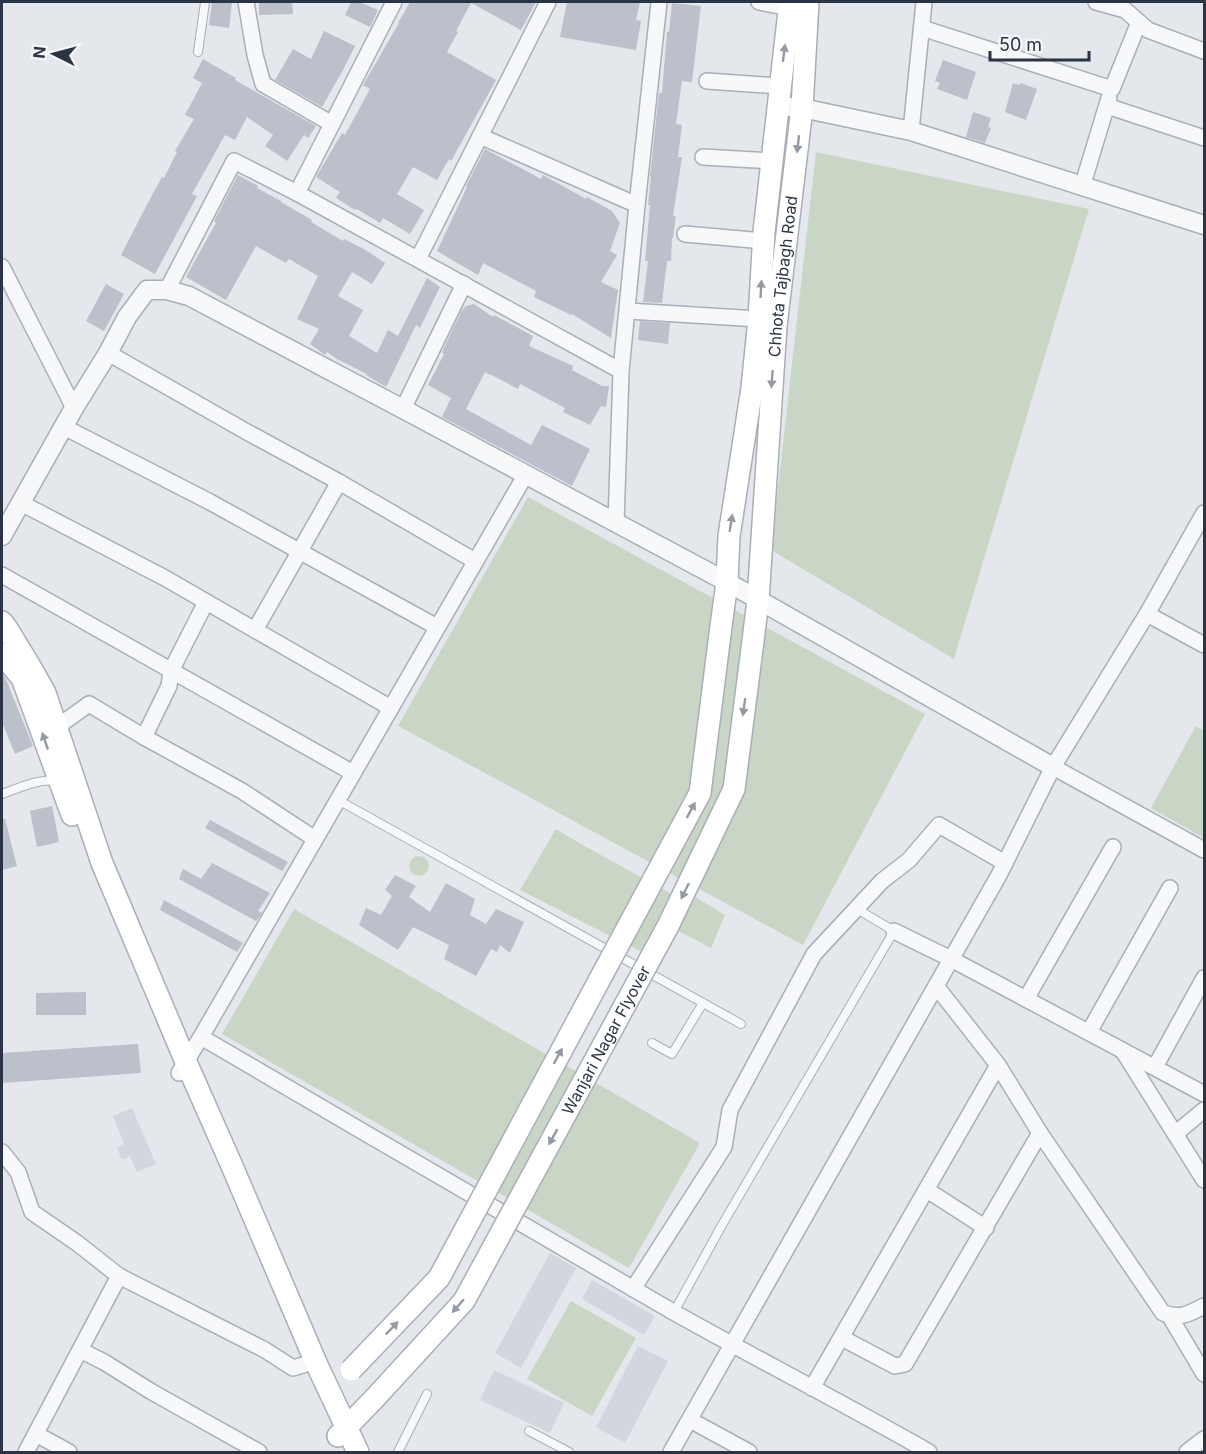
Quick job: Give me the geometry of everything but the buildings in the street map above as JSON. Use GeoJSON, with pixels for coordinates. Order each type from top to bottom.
{"type":"FeatureCollection","features":[{"type":"Feature","properties":{"kind":"main road","name":"Wanjari Nagar Flyover"},"geometry":{"type":"LineString","coordinates":[[324,1397],[439,1278],[700,793],[727,582],[729,536],[752,388],[779,96],[796,4]]}},
{"type":"Feature","properties":{"kind":"main road","name":"Chhota Tajbagh Road"},"geometry":{"type":"LineString","coordinates":[[759,600],[776,326],[802,108],[796,4]]}},
{"type":"Feature","properties":{"kind":"main road","name":"Wanjari Nagar Flyover"},"geometry":{"type":"LineString","coordinates":[[343,1439],[374,1399],[464,1301],[668,926],[734,789],[759,600]]}},
{"type":"Feature","properties":{"kind":"main road"},"geometry":{"type":"LineString","coordinates":[[2,622],[45,693],[102,863],[182,1067],[303,1365],[324,1397]]}},
{"type":"Feature","properties":{"kind":"main road"},"geometry":{"type":"LineString","coordinates":[[2,654],[22,678],[99,887],[182,1067],[232,1166],[324,1397],[343,1439],[358,1452]]}},
{"type":"Feature","properties":{"kind":"street"},"geometry":{"type":"LineString","coordinates":[[246,2],[262,84],[332,124]]}},
{"type":"Feature","properties":{"kind":"street"},"geometry":{"type":"LineString","coordinates":[[297,193],[394,2]]}},
{"type":"Feature","properties":{"kind":"street"},"geometry":{"type":"LineString","coordinates":[[418,259],[548,2]]}},
{"type":"Feature","properties":{"kind":"street"},"geometry":{"type":"LineString","coordinates":[[616,522],[621,371],[659,2]]}},
{"type":"Feature","properties":{"kind":"street"},"geometry":{"type":"LineString","coordinates":[[759,2],[796,4]]}},
{"type":"Feature","properties":{"kind":"street"},"geometry":{"type":"LineString","coordinates":[[911,131],[924,2]]}},
{"type":"Feature","properties":{"kind":"street"},"geometry":{"type":"LineString","coordinates":[[1096,2],[1127,6],[1149,30],[1204,51]]}},
{"type":"Feature","properties":{"kind":"street"},"geometry":{"type":"LineString","coordinates":[[1083,187],[1112,89],[1140,22]]}},
{"type":"Feature","properties":{"kind":"street"},"geometry":{"type":"LineString","coordinates":[[921,28],[1112,89]]}},
{"type":"Feature","properties":{"kind":"street"},"geometry":{"type":"LineString","coordinates":[[707,81],[779,96],[802,108],[911,131],[1204,225]]}},
{"type":"Feature","properties":{"kind":"street"},"geometry":{"type":"LineString","coordinates":[[1107,106],[1204,138]]}},
{"type":"Feature","properties":{"kind":"street"},"geometry":{"type":"LineString","coordinates":[[480,136],[637,205]]}},
{"type":"Feature","properties":{"kind":"street"},"geometry":{"type":"LineString","coordinates":[[703,157],[772,161]]}},
{"type":"Feature","properties":{"kind":"street"},"geometry":{"type":"LineString","coordinates":[[167,290],[234,161],[297,193],[621,371]]}},
{"type":"Feature","properties":{"kind":"street"},"geometry":{"type":"LineString","coordinates":[[685,234],[764,241]]}},
{"type":"Feature","properties":{"kind":"street"},"geometry":{"type":"LineString","coordinates":[[2,267],[74,408]]}},
{"type":"Feature","properties":{"kind":"street"},"geometry":{"type":"LineString","coordinates":[[403,409],[464,284]]}},
{"type":"Feature","properties":{"kind":"street"},"geometry":{"type":"LineString","coordinates":[[2,536],[127,317],[147,290],[167,290],[189,296],[616,522],[1204,850]]}},
{"type":"Feature","properties":{"kind":"street"},"geometry":{"type":"LineString","coordinates":[[628,311],[759,319]]}},
{"type":"Feature","properties":{"kind":"street"},"geometry":{"type":"LineString","coordinates":[[108,353],[475,561]]}},
{"type":"Feature","properties":{"kind":"street"},"geometry":{"type":"LineString","coordinates":[[64,427],[210,502],[437,627]]}},
{"type":"Feature","properties":{"kind":"street"},"geometry":{"type":"LineString","coordinates":[[182,1067],[526,474]]}},
{"type":"Feature","properties":{"kind":"street"},"geometry":{"type":"LineString","coordinates":[[255,630],[339,483]]}},
{"type":"Feature","properties":{"kind":"street"},"geometry":{"type":"LineString","coordinates":[[21,503],[165,578],[391,708]]}},
{"type":"Feature","properties":{"kind":"street"},"geometry":{"type":"LineString","coordinates":[[671,1452],[1005,863],[1053,767],[1147,614],[1204,513]]}},
{"type":"Feature","properties":{"kind":"street"},"geometry":{"type":"LineString","coordinates":[[2,575],[353,774]]}},
{"type":"Feature","properties":{"kind":"street"},"geometry":{"type":"LineString","coordinates":[[144,737],[170,686],[171,671],[206,602]]}},
{"type":"Feature","properties":{"kind":"street"},"geometry":{"type":"LineString","coordinates":[[1147,614],[1204,645]]}},
{"type":"Feature","properties":{"kind":"street"},"geometry":{"type":"LineString","coordinates":[[57,727],[89,704],[242,791],[315,839]]}},
{"type":"Feature","properties":{"kind":"street"},"geometry":{"type":"LineString","coordinates":[[633,1289],[724,1147],[730,1110],[814,954],[882,881],[909,861],[939,825],[1005,863]]}},
{"type":"Feature","properties":{"kind":"street"},"geometry":{"type":"LineString","coordinates":[[1026,999],[1113,847]]}},
{"type":"Feature","properties":{"kind":"street"},"geometry":{"type":"LineString","coordinates":[[1089,1032],[1170,888]]}},
{"type":"Feature","properties":{"kind":"street"},"geometry":{"type":"LineString","coordinates":[[894,931],[1204,1094]]}},
{"type":"Feature","properties":{"kind":"street"},"geometry":{"type":"LineString","coordinates":[[1143,1083],[1156,1068],[1204,978]]}},
{"type":"Feature","properties":{"kind":"street"},"geometry":{"type":"LineString","coordinates":[[936,986],[998,1065],[1040,1133],[1163,1313],[1184,1316],[1204,1306]]}},
{"type":"Feature","properties":{"kind":"street"},"geometry":{"type":"LineString","coordinates":[[201,1037],[633,1289],[929,1452]]}},
{"type":"Feature","properties":{"kind":"street"},"geometry":{"type":"LineString","coordinates":[[1121,1049],[1204,1180]]}},
{"type":"Feature","properties":{"kind":"street"},"geometry":{"type":"LineString","coordinates":[[812,1388],[998,1065]]}},
{"type":"Feature","properties":{"kind":"street"},"geometry":{"type":"LineString","coordinates":[[1175,1134],[1204,1110]]}},
{"type":"Feature","properties":{"kind":"street"},"geometry":{"type":"LineString","coordinates":[[842,1338],[895,1366],[905,1364],[1040,1133]]}},
{"type":"Feature","properties":{"kind":"street"},"geometry":{"type":"LineString","coordinates":[[2,1152],[18,1172],[32,1212],[119,1276],[265,1350],[293,1368],[303,1365]]}},
{"type":"Feature","properties":{"kind":"street"},"geometry":{"type":"LineString","coordinates":[[927,1190],[986,1228]]}},
{"type":"Feature","properties":{"kind":"street"},"geometry":{"type":"LineString","coordinates":[[27,1452],[119,1276]]}},
{"type":"Feature","properties":{"kind":"street"},"geometry":{"type":"LineString","coordinates":[[1169,1315],[1204,1374]]}},
{"type":"Feature","properties":{"kind":"street"},"geometry":{"type":"LineString","coordinates":[[80,1350],[259,1452]]}},
{"type":"Feature","properties":{"kind":"street"},"geometry":{"type":"LineString","coordinates":[[690,1420],[749,1452]]}},
{"type":"Feature","properties":{"kind":"street"},"geometry":{"type":"LineString","coordinates":[[36,1434],[69,1452]]}},
{"type":"Feature","properties":{"kind":"street"},"geometry":{"type":"LineString","coordinates":[[1187,1452],[1204,1439]]}},
{"type":"Feature","properties":{"kind":"lane"},"geometry":{"type":"LineString","coordinates":[[198,52],[205,2]]}},
{"type":"Feature","properties":{"kind":"lane"},"geometry":{"type":"LineString","coordinates":[[2,794],[50,780],[59,782]]}},
{"type":"Feature","properties":{"kind":"lane"},"geometry":{"type":"LineString","coordinates":[[338,800],[741,1024]]}},
{"type":"Feature","properties":{"kind":"lane"},"geometry":{"type":"LineString","coordinates":[[674,1312],[894,931],[857,909]]}},
{"type":"Feature","properties":{"kind":"lane"},"geometry":{"type":"LineString","coordinates":[[652,1043],[672,1054],[703,1003]]}},
{"type":"Feature","properties":{"kind":"lane"},"geometry":{"type":"LineString","coordinates":[[398,1452],[427,1394]]}},
{"type":"Feature","properties":{"kind":"lane"},"geometry":{"type":"LineString","coordinates":[[530,1431],[568,1452]]}},
{"type":"Feature","properties":{"kind":"shaded area"},"geometry":{"type":"Polygon","coordinates":[[[132,1108],[156,1164],[137,1172],[130,1156],[122,1160],[117,1148],[124,1144],[113,1116],[132,1108]]]}},
{"type":"Feature","properties":{"kind":"shaded area"},"geometry":{"type":"Polygon","coordinates":[[[550,1253],[576,1268],[521,1368],[495,1353],[550,1253]]]}},
{"type":"Feature","properties":{"kind":"shaded area"},"geometry":{"type":"Polygon","coordinates":[[[592,1280],[655,1316],[644,1335],[582,1299],[592,1280]]]}},
{"type":"Feature","properties":{"kind":"shaded area"},"geometry":{"type":"Polygon","coordinates":[[[638,1346],[668,1361],[625,1443],[596,1427],[638,1346]]]}},
{"type":"Feature","properties":{"kind":"shaded area"},"geometry":{"type":"Polygon","coordinates":[[[494,1370],[564,1403],[550,1433],[480,1400],[494,1370]]]}},
{"type":"Feature","properties":{"kind":"green space"},"geometry":{"type":"Polygon","coordinates":[[[816,152],[1089,209],[954,659],[771,550],[816,152]]]}},
{"type":"Feature","properties":{"kind":"green space"},"geometry":{"type":"Polygon","coordinates":[[[528,497],[925,714],[803,945],[398,726],[528,497]]]}},
{"type":"Feature","properties":{"kind":"green space"},"geometry":{"type":"Polygon","coordinates":[[[1196,726],[1204,731],[1204,838],[1151,808],[1196,726]]]}},
{"type":"Feature","properties":{"kind":"green space"},"geometry":{"type":"Polygon","coordinates":[[[556,829],[681,899],[687,892],[725,915],[711,948],[665,924],[646,954],[520,890],[556,829]]]}},
{"type":"Feature","properties":{"kind":"green space"},"geometry":{"type":"Polygon","coordinates":[[[415,856],[423,856],[429,862],[429,870],[423,876],[415,876],[409,870],[409,862],[415,856]]]}},
{"type":"Feature","properties":{"kind":"green space"},"geometry":{"type":"Polygon","coordinates":[[[294,909],[700,1143],[629,1268],[222,1034],[294,909]]]}},
{"type":"Feature","properties":{"kind":"green space"},"geometry":{"type":"Polygon","coordinates":[[[571,1301],[636,1338],[592,1416],[527,1379],[571,1301]]]}}]}
